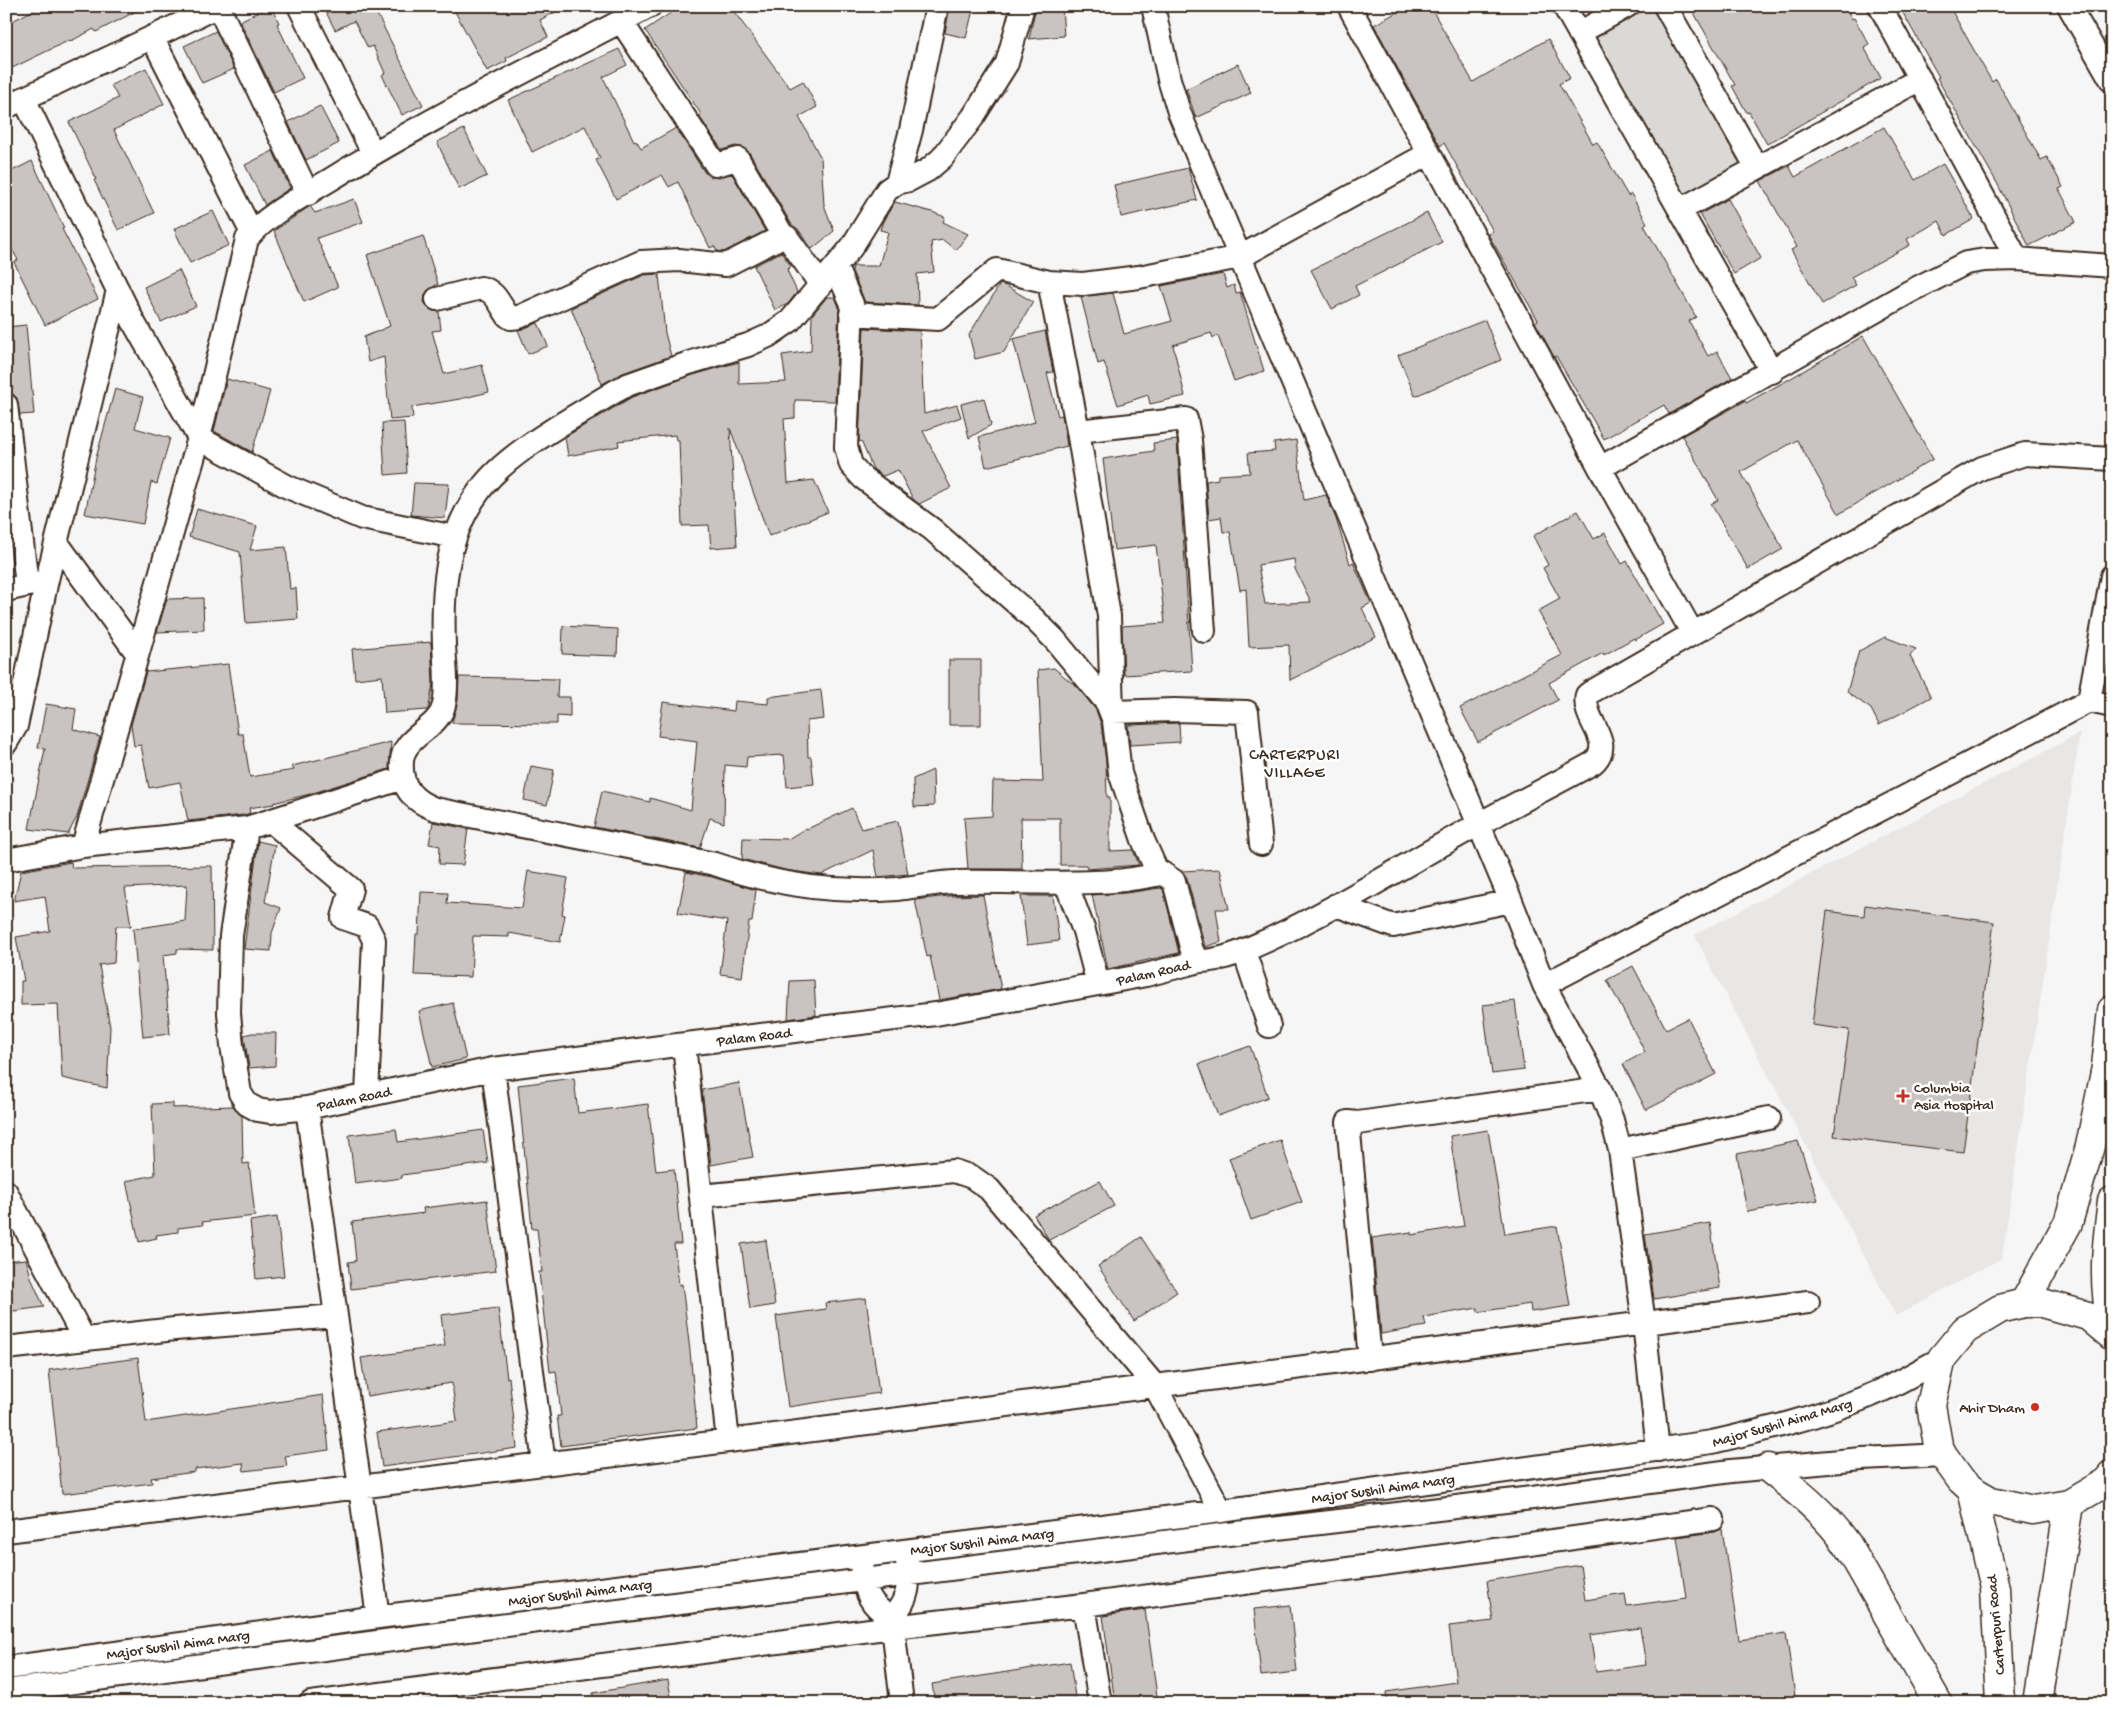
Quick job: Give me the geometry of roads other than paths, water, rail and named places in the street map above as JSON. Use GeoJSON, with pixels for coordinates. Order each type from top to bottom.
{"type":"FeatureCollection","features":[{"type":"Feature","properties":{"kind":"main road"},"geometry":{"type":"LineString","coordinates":[[2024,1303],[2068,1223],[2090,1146],[2106,1067],[2112,1010]]}},
{"type":"Feature","properties":{"kind":"main road"},"geometry":{"type":"LineString","coordinates":[[2112,1201],[2106,1298],[2112,1327]]}},
{"type":"Feature","properties":{"kind":"main road"},"geometry":{"type":"LineString","coordinates":[[2112,1336],[2088,1316],[2042,1302],[2024,1303],[2000,1309],[1965,1330],[1942,1358],[1931,1405],[1938,1445],[1943,1455],[1960,1480],[1972,1490],[1991,1501],[2033,1510],[2069,1504],[2106,1482],[2112,1475]]}},
{"type":"Feature","properties":{"kind":"main road"},"geometry":{"type":"LineString","coordinates":[[1768,1468],[1817,1507],[1833,1523],[1847,1544],[1938,1703]]}},
{"type":"Feature","properties":{"kind":"main road","name":"Carterpuri Road"},"geometry":{"type":"LineString","coordinates":[[1972,1490],[1995,1588],[2001,1703]]}},
{"type":"Feature","properties":{"kind":"main road"},"geometry":{"type":"LineString","coordinates":[[2038,1703],[2069,1504]]}},
{"type":"Feature","properties":{"kind":"street"},"geometry":{"type":"LineString","coordinates":[[308,194],[218,6],[15,103],[118,290],[155,363],[199,438],[250,467],[331,506],[362,518],[455,537]]}},
{"type":"Feature","properties":{"kind":"street"},"geometry":{"type":"LineString","coordinates":[[299,6],[373,153]]}},
{"type":"Feature","properties":{"kind":"street"},"geometry":{"type":"LineString","coordinates":[[83,846],[199,438],[243,249],[247,239],[264,222],[373,153],[650,6]]}},
{"type":"Feature","properties":{"kind":"street"},"geometry":{"type":"LineString","coordinates":[[897,183],[911,130],[937,6]]}},
{"type":"Feature","properties":{"kind":"street"},"geometry":{"type":"LineString","coordinates":[[1023,6],[1007,63],[973,117],[942,158],[935,164],[921,174],[897,183],[887,190],[851,248],[790,321],[768,336],[748,345],[689,362],[627,385],[504,464],[480,489],[466,513],[449,555],[446,579],[444,636],[446,696],[443,710],[403,751],[403,778],[410,793],[420,803],[435,809],[715,864],[748,876],[800,887],[897,889],[951,882],[1066,883],[1115,881],[1162,874]]}},
{"type":"Feature","properties":{"kind":"street"},"geometry":{"type":"LineString","coordinates":[[1153,6],[1169,79],[1179,112],[1511,901],[1544,986],[1600,1089],[1612,1120],[1620,1150],[1644,1324],[1658,1450]]}},
{"type":"Feature","properties":{"kind":"street"},"geometry":{"type":"LineString","coordinates":[[1349,6],[1428,154],[1692,634],[1982,468],[2025,454],[2112,459]]}},
{"type":"Feature","properties":{"kind":"street"},"geometry":{"type":"LineString","coordinates":[[1564,6],[1772,372]]}},
{"type":"Feature","properties":{"kind":"street"},"geometry":{"type":"LineString","coordinates":[[1579,33],[1627,6]]}},
{"type":"Feature","properties":{"kind":"street"},"geometry":{"type":"LineString","coordinates":[[1665,6],[1757,168]]}},
{"type":"Feature","properties":{"kind":"street"},"geometry":{"type":"LineString","coordinates":[[1880,6],[2017,259]]}},
{"type":"Feature","properties":{"kind":"street"},"geometry":{"type":"LineString","coordinates":[[2069,6],[2112,81]]}},
{"type":"Feature","properties":{"kind":"street"},"geometry":{"type":"LineString","coordinates":[[621,21],[716,165],[738,159],[783,236],[787,237],[821,285]]}},
{"type":"Feature","properties":{"kind":"street"},"geometry":{"type":"LineString","coordinates":[[152,37],[252,233]]}},
{"type":"Feature","properties":{"kind":"street"},"geometry":{"type":"LineString","coordinates":[[1680,210],[1920,79]]}},
{"type":"Feature","properties":{"kind":"street"},"geometry":{"type":"LineString","coordinates":[[851,314],[938,319],[997,270],[1049,282],[1082,284],[1138,277],[1240,257],[1428,154]]}},
{"type":"Feature","properties":{"kind":"street"},"geometry":{"type":"LineString","coordinates":[[437,299],[481,288],[488,289],[493,292],[508,316],[511,318],[519,317],[641,262],[679,260],[726,265],[783,236]]}},
{"type":"Feature","properties":{"kind":"street"},"geometry":{"type":"LineString","coordinates":[[1600,468],[1772,372],[1909,292],[1966,263],[1984,260],[2017,259],[2112,266]]}},
{"type":"Feature","properties":{"kind":"street"},"geometry":{"type":"LineString","coordinates":[[836,268],[852,304],[846,447],[851,465],[863,478],[933,530],[1033,618],[1055,640],[1107,703],[1112,712]]}},
{"type":"Feature","properties":{"kind":"street"},"geometry":{"type":"LineString","coordinates":[[1049,282],[1078,431],[1109,616],[1112,712],[1120,773],[1152,862],[1162,874],[1174,881],[1192,951],[1200,961]]}},
{"type":"Feature","properties":{"kind":"street"},"geometry":{"type":"LineString","coordinates":[[27,585],[57,543],[118,290]]}},
{"type":"Feature","properties":{"kind":"street"},"geometry":{"type":"LineString","coordinates":[[6,404],[27,585],[16,726],[6,743]]}},
{"type":"Feature","properties":{"kind":"street"},"geometry":{"type":"LineString","coordinates":[[1078,431],[1186,419],[1190,440],[1204,631]]}},
{"type":"Feature","properties":{"kind":"street"},"geometry":{"type":"LineString","coordinates":[[57,543],[137,653]]}},
{"type":"Feature","properties":{"kind":"street"},"geometry":{"type":"LineString","coordinates":[[2089,701],[2112,576]]}},
{"type":"Feature","properties":{"kind":"street","name":"Palam Road"},"geometry":{"type":"LineString","coordinates":[[247,828],[231,936],[229,986],[232,1046],[240,1093],[247,1104],[258,1110],[270,1112],[307,1108],[493,1069],[936,1014],[1146,975],[1244,951],[1290,930],[1478,824],[1593,763],[1600,756],[1603,747],[1586,708],[1587,695],[1692,634]]}},
{"type":"Feature","properties":{"kind":"street"},"geometry":{"type":"LineString","coordinates":[[1544,986],[2089,701],[2112,706]]}},
{"type":"Feature","properties":{"kind":"street"},"geometry":{"type":"LineString","coordinates":[[1112,712],[1158,710],[1247,712],[1261,844]]}},
{"type":"Feature","properties":{"kind":"street"},"geometry":{"type":"LineString","coordinates":[[6,860],[83,846],[247,828],[403,778]]}},
{"type":"Feature","properties":{"kind":"street"},"geometry":{"type":"LineString","coordinates":[[270,820],[351,889],[343,918],[367,926],[374,940],[367,1095]]}},
{"type":"Feature","properties":{"kind":"street"},"geometry":{"type":"LineString","coordinates":[[1066,883],[1084,931],[1098,984]]}},
{"type":"Feature","properties":{"kind":"street"},"geometry":{"type":"LineString","coordinates":[[1336,905],[1393,926],[1511,901]]}},
{"type":"Feature","properties":{"kind":"street"},"geometry":{"type":"LineString","coordinates":[[1244,951],[1269,1026]]}},
{"type":"Feature","properties":{"kind":"street"},"geometry":{"type":"LineString","coordinates":[[684,1045],[728,1441]]}},
{"type":"Feature","properties":{"kind":"street"},"geometry":{"type":"LineString","coordinates":[[493,1069],[544,1464]]}},
{"type":"Feature","properties":{"kind":"street"},"geometry":{"type":"LineString","coordinates":[[1370,1359],[1348,1122],[1358,1123],[1600,1089]]}},
{"type":"Feature","properties":{"kind":"street"},"geometry":{"type":"LineString","coordinates":[[307,1108],[378,1617]]}},
{"type":"Feature","properties":{"kind":"street"},"geometry":{"type":"LineString","coordinates":[[1620,1150],[1769,1118]]}},
{"type":"Feature","properties":{"kind":"street"},"geometry":{"type":"LineString","coordinates":[[701,1196],[954,1171],[972,1177],[989,1189],[1155,1386],[1220,1511]]}},
{"type":"Feature","properties":{"kind":"street"},"geometry":{"type":"LineString","coordinates":[[6,1192],[84,1339]]}},
{"type":"Feature","properties":{"kind":"street"},"geometry":{"type":"LineString","coordinates":[[6,1531],[728,1441],[1808,1302]]}},
{"type":"Feature","properties":{"kind":"street"},"geometry":{"type":"LineString","coordinates":[[6,1348],[175,1328],[336,1316]]}},
{"type":"Feature","properties":{"kind":"street","name":"Major Sushil Aima Marg"},"geometry":{"type":"LineString","coordinates":[[6,1668],[378,1617],[1220,1511],[1712,1442],[1832,1410],[1895,1384],[1942,1358]]}},
{"type":"Feature","properties":{"kind":"street","name":"Major Sushil Aima Marg"},"geometry":{"type":"LineString","coordinates":[[6,1690],[908,1574],[1768,1468],[1862,1459],[1943,1455]]}},
{"type":"Feature","properties":{"kind":"street"},"geometry":{"type":"LineString","coordinates":[[312,1703],[892,1622],[1084,1604],[1713,1519]]}},
{"type":"Feature","properties":{"kind":"street"},"geometry":{"type":"LineString","coordinates":[[902,1703],[892,1622],[903,1605],[908,1584],[906,1550]]}},
{"type":"Feature","properties":{"kind":"street"},"geometry":{"type":"LineString","coordinates":[[860,1557],[866,1589],[874,1605],[892,1622]]}},
{"type":"Feature","properties":{"kind":"street"},"geometry":{"type":"LineString","coordinates":[[1084,1604],[1100,1703]]}},
{"type":"Feature","properties":{"kind":"place","name":"Columbia Asia Hospital"},"geometry":{"type":"Point","coordinates":[1903,1096]}},
{"type":"Feature","properties":{"kind":"place","name":"Ahir Dham"},"geometry":{"type":"Point","coordinates":[2035,1407]}},
{"type":"Feature","properties":{"kind":"district","name":"CARTERPURI VILLAGE"},"geometry":{"type":"Point","coordinates":[1295,762]}}]}
